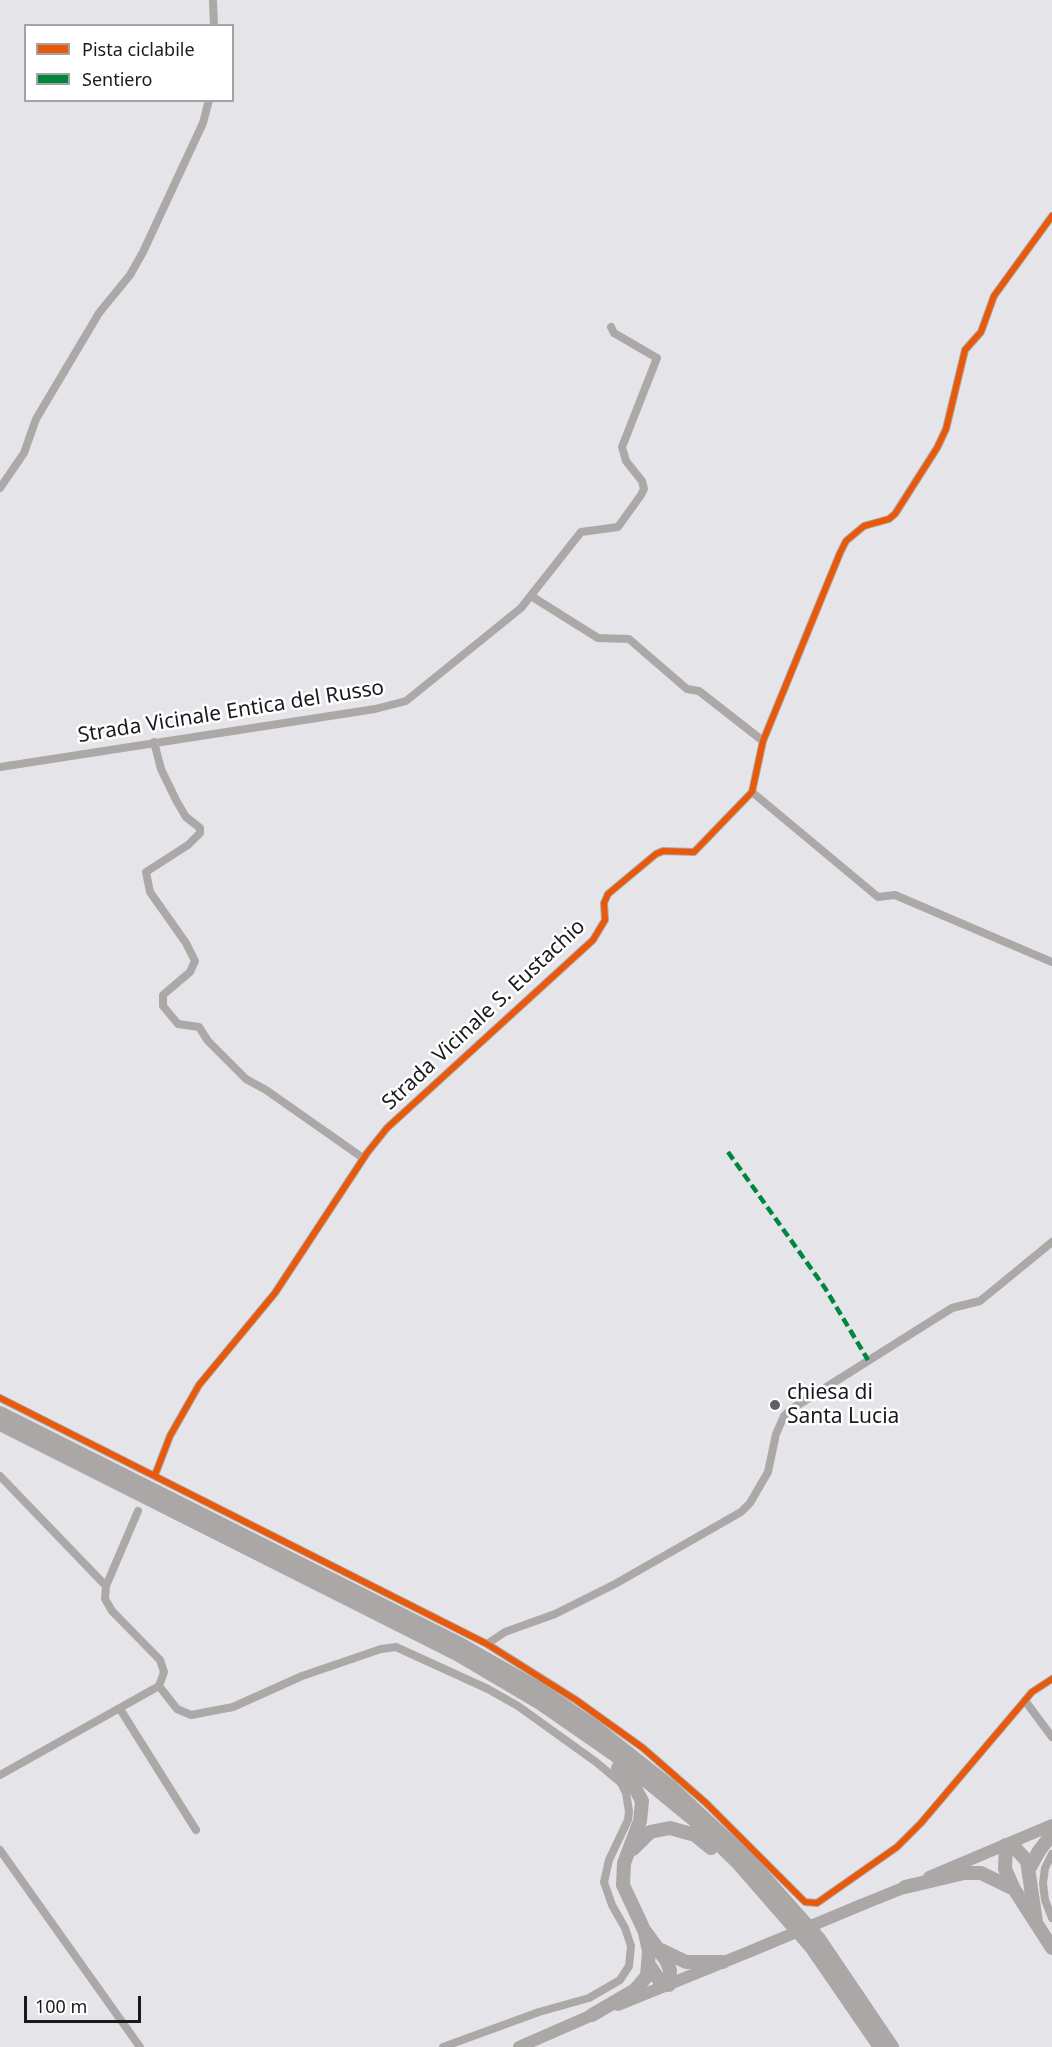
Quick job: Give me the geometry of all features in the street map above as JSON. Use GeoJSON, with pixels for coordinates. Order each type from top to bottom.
{"type":"FeatureCollection","features":[{"type":"Feature","properties":{"kind":"highway"},"geometry":{"type":"LineString","coordinates":[[0,1413],[460,1644],[539,1689],[595,1727],[671,1787],[750,1861],[819,1939],[892,2047]]}},
{"type":"Feature","properties":{"kind":"highway"},"geometry":{"type":"LineString","coordinates":[[0,1424],[458,1654],[558,1715],[615,1755],[693,1820],[737,1862],[786,1917],[836,1981],[880,2047]]}},
{"type":"Feature","properties":{"kind":"highway"},"geometry":{"type":"LineString","coordinates":[[558,1715],[580,1737],[628,1775],[642,1801],[642,1814],[622,1870],[623,1886],[644,1930],[659,1949],[670,1970],[669,1985],[659,1980],[650,1966],[644,1930]]}},
{"type":"Feature","properties":{"kind":"highway"},"geometry":{"type":"LineString","coordinates":[[627,1855],[642,1837],[659,1828],[670,1828],[695,1835],[786,1917]]}},
{"type":"Feature","properties":{"kind":"highway"},"geometry":{"type":"LineString","coordinates":[[1029,1869],[1052,1834]]}},
{"type":"Feature","properties":{"kind":"highway"},"geometry":{"type":"LineString","coordinates":[[1036,1922],[1029,1869],[1023,1855],[1006,1845],[1005,1869],[1014,1889],[1052,1948]]}},
{"type":"Feature","properties":{"kind":"highway"},"geometry":{"type":"LineString","coordinates":[[905,1887],[964,1873],[981,1873],[1014,1889]]}},
{"type":"Feature","properties":{"kind":"highway"},"geometry":{"type":"LineString","coordinates":[[659,1949],[679,1961],[723,1962]]}},
{"type":"Feature","properties":{"kind":"highway"},"geometry":{"type":"LineString","coordinates":[[592,2015],[635,1990],[647,1976],[650,1966]]}},
{"type":"Feature","properties":{"kind":"highway"},"geometry":{"type":"LineString","coordinates":[[878,2024],[900,2047]]}},
{"type":"Feature","properties":{"kind":"main road"},"geometry":{"type":"LineString","coordinates":[[519,2047],[1052,1825]]}},
{"type":"Feature","properties":{"kind":"street"},"geometry":{"type":"LineString","coordinates":[[213,0],[214,24]]}},
{"type":"Feature","properties":{"kind":"street"},"geometry":{"type":"LineString","coordinates":[[0,488],[24,453],[36,419],[99,313],[130,275],[143,252],[203,123],[208,102]]}},
{"type":"Feature","properties":{"kind":"street"},"geometry":{"type":"LineString","coordinates":[[1052,216],[994,296],[981,332],[965,350],[946,429],[937,448],[895,514],[889,519],[864,526],[846,541],[763,741],[752,792],[878,897],[896,895],[1052,962]]}},
{"type":"Feature","properties":{"kind":"street","name":"Strada Vicinale Entica del Russo"},"geometry":{"type":"LineString","coordinates":[[0,767],[375,709],[406,701],[521,608],[581,531],[618,527],[644,489],[642,481],[626,461],[622,447],[657,358],[614,333],[611,327]]}},
{"type":"Feature","properties":{"kind":"street"},"geometry":{"type":"LineString","coordinates":[[531,596],[598,638],[629,639],[687,689],[699,691],[763,741]]}},
{"type":"Feature","properties":{"kind":"street"},"geometry":{"type":"LineString","coordinates":[[154,742],[161,769],[177,802],[186,817],[200,828],[200,833],[188,845],[146,872],[150,892],[186,943],[195,961],[190,972],[163,995],[163,1006],[178,1024],[199,1027],[208,1041],[246,1079],[266,1089],[363,1158]]}},
{"type":"Feature","properties":{"kind":"street","name":"Strada Vicinale S. Eustachio"},"geometry":{"type":"LineString","coordinates":[[155,1475],[170,1436],[199,1385],[275,1293],[363,1158],[411,1103],[482,1043],[592,940],[605,920],[604,903],[608,894],[656,854],[694,852],[752,792]]}},
{"type":"Feature","properties":{"kind":"street"},"geometry":{"type":"LineString","coordinates":[[487,1644],[505,1632],[555,1614],[596,1594],[741,1512],[750,1503],[768,1472],[776,1434],[789,1410],[952,1308],[980,1301],[1052,1242]]}},
{"type":"Feature","properties":{"kind":"street"},"geometry":{"type":"LineString","coordinates":[[0,1398],[487,1644],[576,1701],[643,1748],[706,1803],[805,1902],[817,1903],[897,1846],[921,1823],[1026,1702],[1032,1692],[1052,1679]]}},
{"type":"Feature","properties":{"kind":"street"},"geometry":{"type":"LineString","coordinates":[[0,1476],[106,1586]]}},
{"type":"Feature","properties":{"kind":"street"},"geometry":{"type":"LineString","coordinates":[[0,1775],[159,1686],[164,1672],[160,1660],[112,1611],[105,1599],[106,1586],[138,1511]]}},
{"type":"Feature","properties":{"kind":"street"},"geometry":{"type":"LineString","coordinates":[[159,1686],[177,1709],[191,1715],[233,1707],[312,1673],[381,1649],[396,1647],[488,1689],[518,1706],[596,1762],[621,1784],[626,1793],[630,1811],[609,1860],[604,1882],[631,1946],[626,1972],[610,1988],[589,1998],[539,2012],[443,2047]]}},
{"type":"Feature","properties":{"kind":"street"},"geometry":{"type":"LineString","coordinates":[[1026,1702],[1052,1737]]}},
{"type":"Feature","properties":{"kind":"street"},"geometry":{"type":"LineString","coordinates":[[120,1709],[196,1830]]}},
{"type":"Feature","properties":{"kind":"street"},"geometry":{"type":"LineString","coordinates":[[0,1850],[140,2047]]}},
{"type":"Feature","properties":{"kind":"street"},"geometry":{"type":"LineString","coordinates":[[1052,1854],[1045,1866],[1043,1879],[1045,1900],[1052,1918]]}},
{"type":"Feature","properties":{"kind":"marked path"},"geometry":{"type":"LineString","coordinates":[[728,1152],[825,1288],[868,1360]]}},
{"type":"Feature","properties":{"kind":"cycle path"},"geometry":{"type":"LineString","coordinates":[[155,1475],[170,1436],[199,1385],[275,1293],[367,1153],[387,1128],[593,940],[605,920],[604,903],[608,894],[656,854],[663,851],[694,852],[752,792],[763,741],[846,541],[864,526],[889,519],[895,514],[937,448],[946,429],[965,350],[981,332],[994,296],[1052,216]]}},
{"type":"Feature","properties":{"kind":"cycle path"},"geometry":{"type":"LineString","coordinates":[[0,1398],[487,1644],[576,1700],[643,1748],[706,1803],[805,1902],[817,1903],[897,1847],[921,1823],[1032,1692],[1052,1679]]}},
{"type":"Feature","properties":{"kind":"place","name":"chiesa di Santa Lucia"},"geometry":{"type":"Point","coordinates":[775,1405]}}]}
